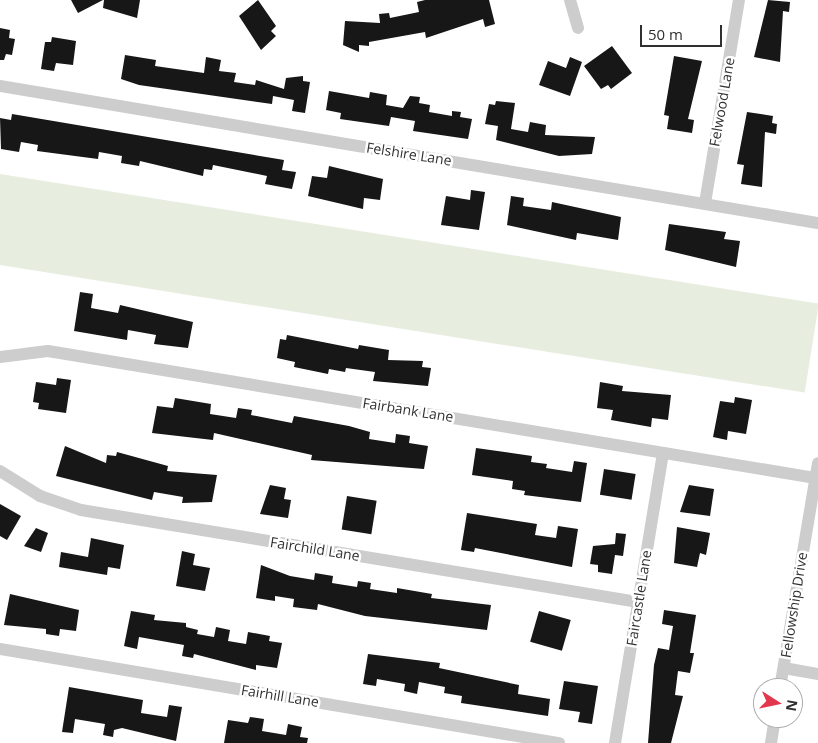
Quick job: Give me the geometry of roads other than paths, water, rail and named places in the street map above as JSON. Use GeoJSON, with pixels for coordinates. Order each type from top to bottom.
{"type":"FeatureCollection","features":[{"type":"Feature","properties":{"kind":"street"},"geometry":{"type":"LineString","coordinates":[[570,0],[578,28]]}},
{"type":"Feature","properties":{"kind":"street","name":"Felwood Lane"},"geometry":{"type":"LineString","coordinates":[[705,203],[739,0]]}},
{"type":"Feature","properties":{"kind":"street","name":"Felshire Lane"},"geometry":{"type":"LineString","coordinates":[[0,86],[818,223]]}},
{"type":"Feature","properties":{"kind":"street","name":"Fairbank Lane"},"geometry":{"type":"LineString","coordinates":[[0,357],[48,351],[816,478]]}},
{"type":"Feature","properties":{"kind":"street","name":"Faircastle Lane"},"geometry":{"type":"LineString","coordinates":[[615,743],[663,453]]}},
{"type":"Feature","properties":{"kind":"street","name":"Fellowship Drive"},"geometry":{"type":"LineString","coordinates":[[782,678],[818,463]]}},
{"type":"Feature","properties":{"kind":"street","name":"Fairchild Lane"},"geometry":{"type":"LineString","coordinates":[[0,471],[40,496],[71,508],[638,602]]}},
{"type":"Feature","properties":{"kind":"street","name":"Fairhill Lane"},"geometry":{"type":"LineString","coordinates":[[0,649],[559,743]]}},
{"type":"Feature","properties":{"kind":"street"},"geometry":{"type":"LineString","coordinates":[[784,668],[818,674]]}},
{"type":"Feature","properties":{"kind":"street"},"geometry":{"type":"LineString","coordinates":[[771,743],[774,728]]}}]}
